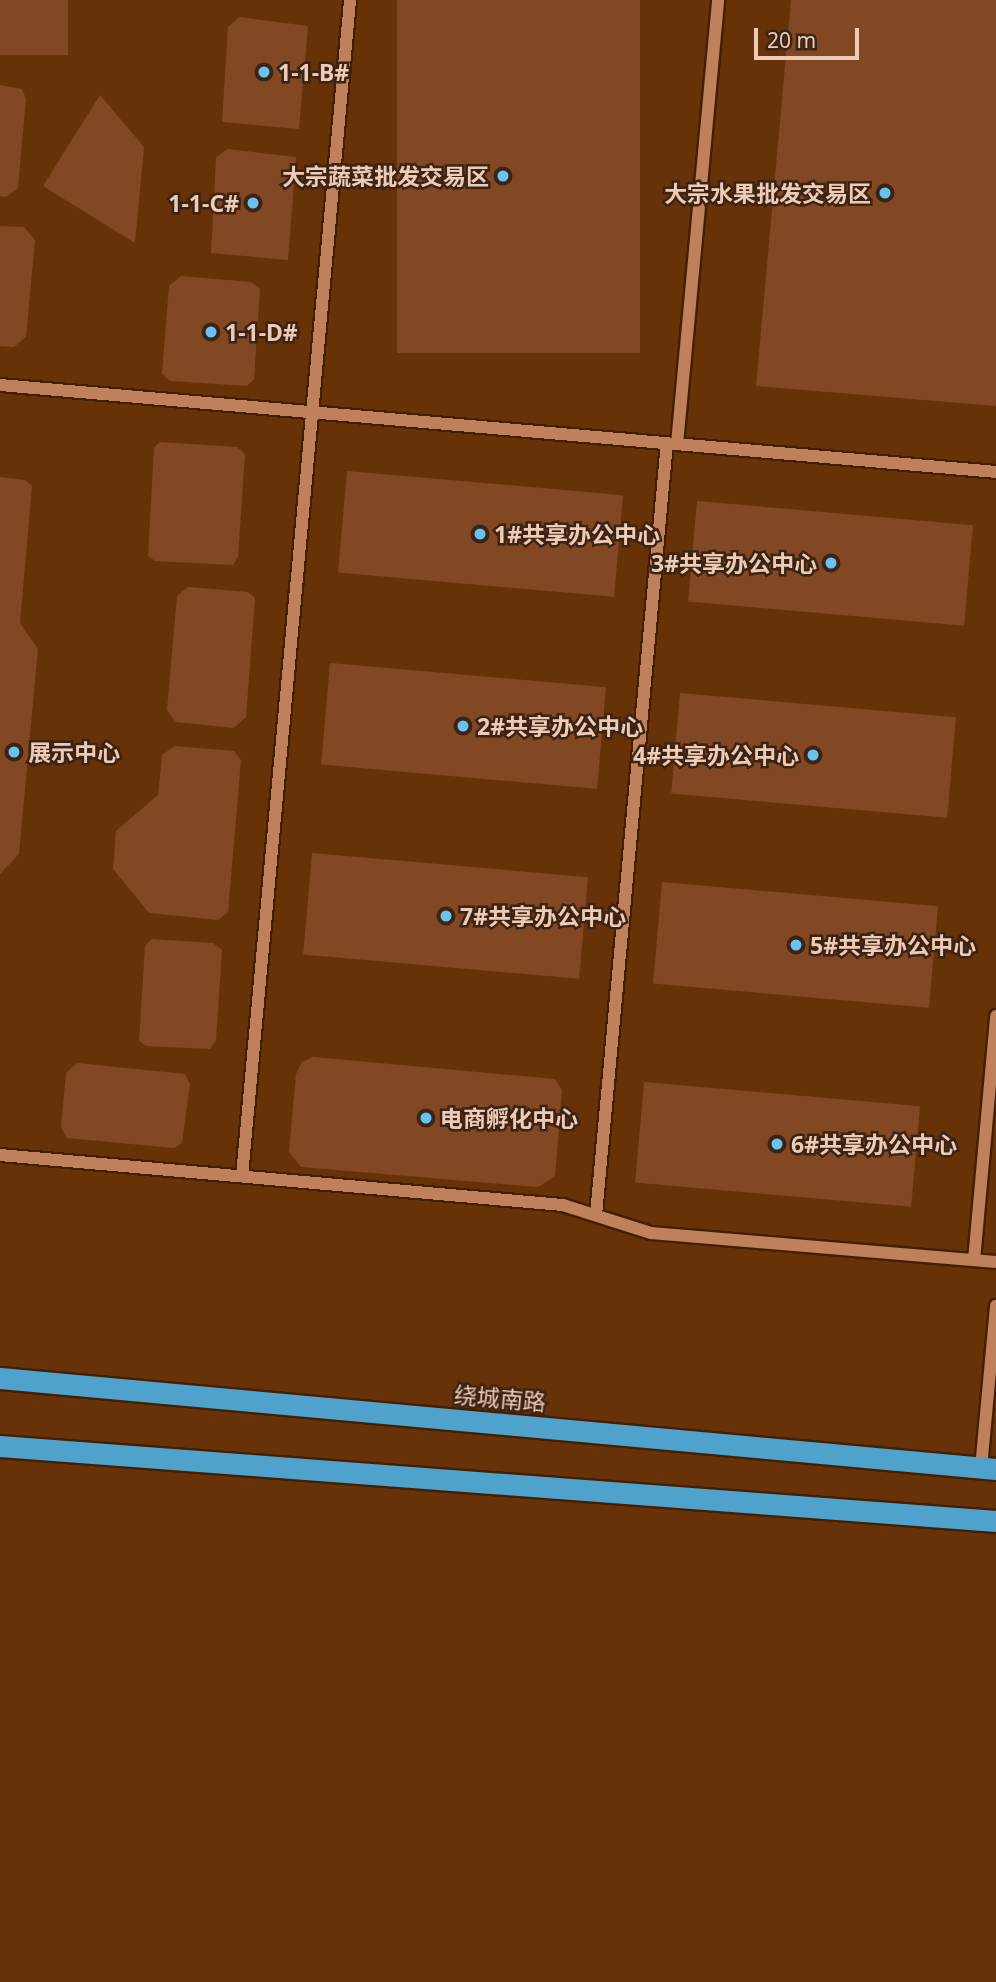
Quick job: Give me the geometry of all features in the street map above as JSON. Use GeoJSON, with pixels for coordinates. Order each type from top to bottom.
{"type":"FeatureCollection","features":[{"type":"Feature","properties":{"kind":"highway","name":"绕城南路"},"geometry":{"type":"LineString","coordinates":[[0,1378],[989,1468]]}},
{"type":"Feature","properties":{"kind":"highway"},"geometry":{"type":"LineString","coordinates":[[0,1446],[996,1521]]}},
{"type":"Feature","properties":{"kind":"lane"},"geometry":{"type":"LineString","coordinates":[[242,1176],[350,0]]}},
{"type":"Feature","properties":{"kind":"lane"},"geometry":{"type":"LineString","coordinates":[[596,1215],[718,0]]}},
{"type":"Feature","properties":{"kind":"lane"},"geometry":{"type":"LineString","coordinates":[[0,385],[996,472]]}},
{"type":"Feature","properties":{"kind":"lane"},"geometry":{"type":"LineString","coordinates":[[974,1260],[996,1016]]}},
{"type":"Feature","properties":{"kind":"lane"},"geometry":{"type":"LineString","coordinates":[[0,1155],[563,1205],[651,1233],[996,1262]]}},
{"type":"Feature","properties":{"kind":"lane"},"geometry":{"type":"LineString","coordinates":[[989,1468],[996,1306]]}},
{"type":"Feature","properties":{"kind":"building"},"geometry":{"type":"Polygon","coordinates":[[[0,0],[68,0],[68,55],[0,55],[0,0]]]}},
{"type":"Feature","properties":{"kind":"building","name":"大宗蔬菜批发交易区"},"geometry":{"type":"Polygon","coordinates":[[[397,0],[640,0],[640,353],[397,353],[397,0]]]}},
{"type":"Feature","properties":{"kind":"building","name":"大宗水果批发交易区"},"geometry":{"type":"Polygon","coordinates":[[[791,0],[996,0],[996,406],[756,386],[791,0]]]}},
{"type":"Feature","properties":{"kind":"building","name":"1-1-B#"},"geometry":{"type":"Polygon","coordinates":[[[239,17],[308,26],[299,129],[222,122],[228,27],[239,17]]]}},
{"type":"Feature","properties":{"kind":"building"},"geometry":{"type":"Polygon","coordinates":[[[0,85],[22,89],[26,99],[18,188],[6,197],[0,196],[0,85]]]}},
{"type":"Feature","properties":{"kind":"building"},"geometry":{"type":"Polygon","coordinates":[[[100,95],[144,147],[135,243],[43,186],[100,95]]]}},
{"type":"Feature","properties":{"kind":"building","name":"1-1-C#"},"geometry":{"type":"Polygon","coordinates":[[[227,149],[296,157],[288,260],[211,253],[216,158],[227,149]]]}},
{"type":"Feature","properties":{"kind":"building"},"geometry":{"type":"Polygon","coordinates":[[[0,226],[24,227],[35,240],[26,337],[14,347],[0,346],[0,226]]]}},
{"type":"Feature","properties":{"kind":"building","name":"1-1-D#"},"geometry":{"type":"Polygon","coordinates":[[[181,276],[251,282],[260,289],[254,379],[247,386],[170,381],[162,374],[169,286],[181,276]]]}},
{"type":"Feature","properties":{"kind":"building"},"geometry":{"type":"Polygon","coordinates":[[[160,442],[237,447],[245,454],[238,557],[233,565],[155,561],[148,556],[154,448],[160,442]]]}},
{"type":"Feature","properties":{"kind":"building","name":"1#共享办公中心"},"geometry":{"type":"Polygon","coordinates":[[[347,471],[623,495],[614,597],[338,573],[347,471]]]}},
{"type":"Feature","properties":{"kind":"building","name":"展示中心"},"geometry":{"type":"Polygon","coordinates":[[[0,477],[25,480],[32,486],[20,623],[38,649],[19,854],[0,874],[0,477]]]}},
{"type":"Feature","properties":{"kind":"building","name":"3#共享办公中心"},"geometry":{"type":"Polygon","coordinates":[[[697,501],[973,525],[964,626],[688,602],[697,501]]]}},
{"type":"Feature","properties":{"kind":"building"},"geometry":{"type":"Polygon","coordinates":[[[188,587],[248,592],[255,598],[246,717],[234,728],[176,722],[167,710],[177,596],[188,587]]]}},
{"type":"Feature","properties":{"kind":"building","name":"2#共享办公中心"},"geometry":{"type":"Polygon","coordinates":[[[330,663],[606,687],[597,789],[321,765],[330,663]]]}},
{"type":"Feature","properties":{"kind":"building","name":"4#共享办公中心"},"geometry":{"type":"Polygon","coordinates":[[[680,693],[956,717],[947,818],[671,794],[680,693]]]}},
{"type":"Feature","properties":{"kind":"building"},"geometry":{"type":"Polygon","coordinates":[[[175,746],[234,751],[241,760],[228,912],[218,920],[149,913],[113,869],[116,831],[158,795],[162,755],[175,746]]]}},
{"type":"Feature","properties":{"kind":"building","name":"7#共享办公中心"},"geometry":{"type":"Polygon","coordinates":[[[312,853],[588,877],[579,979],[303,955],[312,853]]]}},
{"type":"Feature","properties":{"kind":"building","name":"5#共享办公中心"},"geometry":{"type":"Polygon","coordinates":[[[662,882],[938,906],[929,1008],[653,984],[662,882]]]}},
{"type":"Feature","properties":{"kind":"building"},"geometry":{"type":"Polygon","coordinates":[[[151,939],[213,943],[222,950],[216,1041],[210,1049],[146,1046],[139,1041],[145,946],[151,939]]]}},
{"type":"Feature","properties":{"kind":"building","name":"电商孵化中心"},"geometry":{"type":"Polygon","coordinates":[[[313,1057],[555,1079],[562,1090],[555,1176],[538,1187],[301,1167],[289,1152],[296,1074],[302,1062],[313,1057]]]}},
{"type":"Feature","properties":{"kind":"building"},"geometry":{"type":"Polygon","coordinates":[[[77,1063],[185,1074],[190,1084],[182,1143],[174,1148],[67,1138],[61,1127],[66,1073],[77,1063]]]}},
{"type":"Feature","properties":{"kind":"building","name":"6#共享办公中心"},"geometry":{"type":"Polygon","coordinates":[[[644,1082],[920,1106],[911,1207],[635,1183],[644,1082]]]}},
{"type":"Feature","properties":{"kind":"place","name":"1-1-B#"},"geometry":{"type":"Point","coordinates":[264,72]}},
{"type":"Feature","properties":{"kind":"place","name":"大宗蔬菜批发交易区"},"geometry":{"type":"Point","coordinates":[503,176]}},
{"type":"Feature","properties":{"kind":"place","name":"大宗水果批发交易区"},"geometry":{"type":"Point","coordinates":[885,193]}},
{"type":"Feature","properties":{"kind":"place","name":"1-1-C#"},"geometry":{"type":"Point","coordinates":[253,203]}},
{"type":"Feature","properties":{"kind":"place","name":"1-1-D#"},"geometry":{"type":"Point","coordinates":[211,332]}},
{"type":"Feature","properties":{"kind":"place","name":"1#共享办公中心"},"geometry":{"type":"Point","coordinates":[480,534]}},
{"type":"Feature","properties":{"kind":"place","name":"3#共享办公中心"},"geometry":{"type":"Point","coordinates":[831,563]}},
{"type":"Feature","properties":{"kind":"place","name":"2#共享办公中心"},"geometry":{"type":"Point","coordinates":[463,726]}},
{"type":"Feature","properties":{"kind":"place","name":"展示中心"},"geometry":{"type":"Point","coordinates":[14,752]}},
{"type":"Feature","properties":{"kind":"place","name":"4#共享办公中心"},"geometry":{"type":"Point","coordinates":[813,755]}},
{"type":"Feature","properties":{"kind":"place","name":"7#共享办公中心"},"geometry":{"type":"Point","coordinates":[446,916]}},
{"type":"Feature","properties":{"kind":"place","name":"5#共享办公中心"},"geometry":{"type":"Point","coordinates":[796,945]}},
{"type":"Feature","properties":{"kind":"place","name":"电商孵化中心"},"geometry":{"type":"Point","coordinates":[426,1118]}},
{"type":"Feature","properties":{"kind":"place","name":"6#共享办公中心"},"geometry":{"type":"Point","coordinates":[777,1144]}}]}
